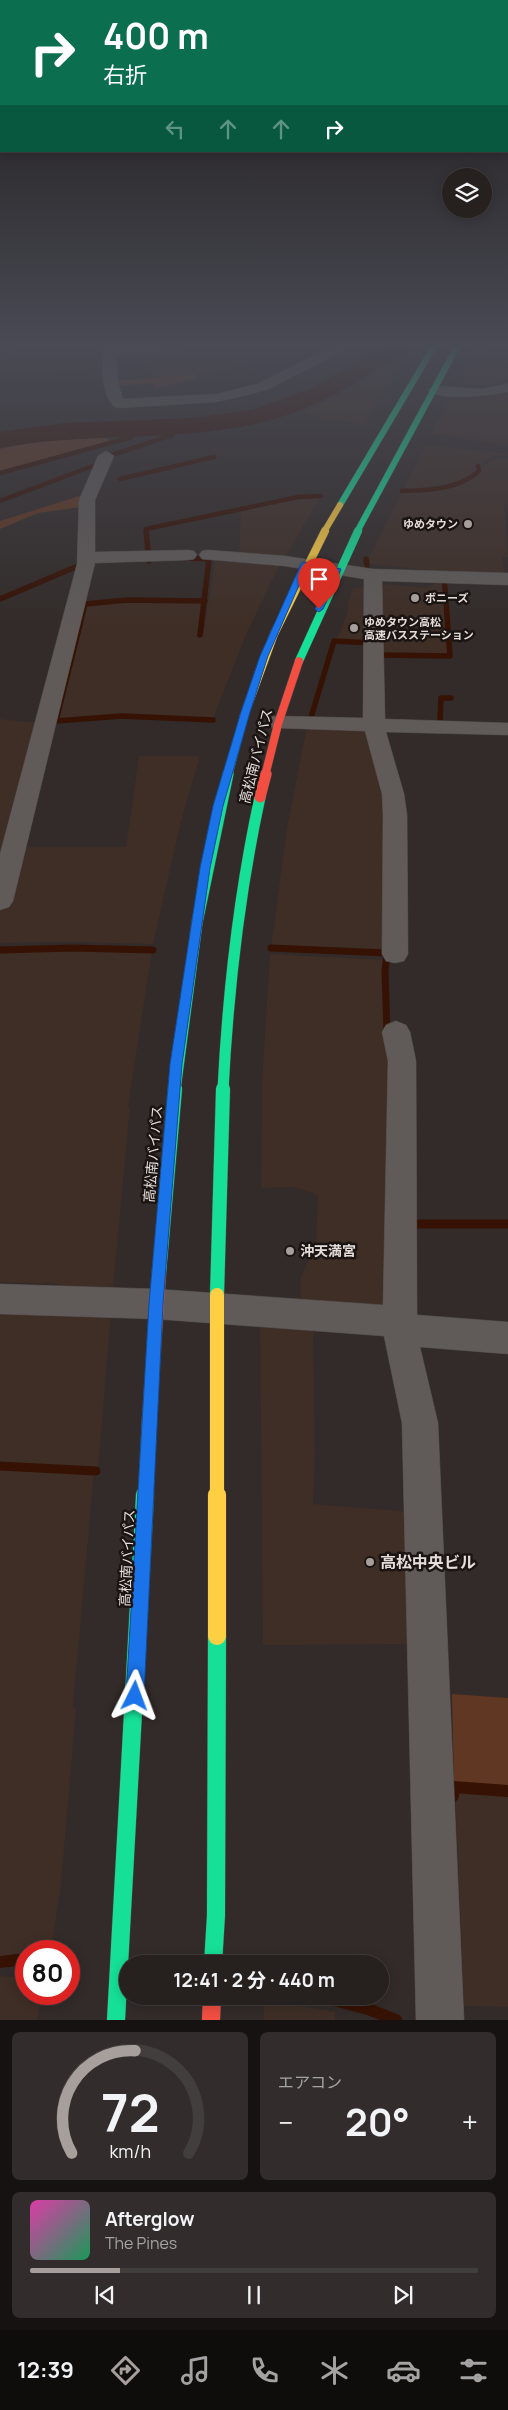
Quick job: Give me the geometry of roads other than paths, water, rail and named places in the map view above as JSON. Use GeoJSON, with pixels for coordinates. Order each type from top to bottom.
{"type":"FeatureCollection","features":[{"type":"Feature","properties":{"kind":"highway","name":"高松南バイパス"},"geometry":{"type":"LineString","coordinates":[[116,2020],[156,1304],[176,1064],[205,868],[218,806],[242,722],[264,656],[304,564],[380,437]]}},
{"type":"Feature","properties":{"kind":"highway","name":"高松南バイパス"},"geometry":{"type":"LineString","coordinates":[[214,1955],[216,1915],[218,1308],[225,1043],[247,867],[258,806],[278,722],[309,636],[337,569],[377,491],[408,437]]}},
{"type":"Feature","properties":{"kind":"highway"},"geometry":{"type":"LineString","coordinates":[[211,2020],[212,2005]]}},
{"type":"Feature","properties":{"kind":"street"},"geometry":{"type":"LineString","coordinates":[[0,901],[86,558],[87,500],[106,456]]}},
{"type":"Feature","properties":{"kind":"street"},"geometry":{"type":"LineString","coordinates":[[86,558],[188,556]]}},
{"type":"Feature","properties":{"kind":"street"},"geometry":{"type":"LineString","coordinates":[[208,556],[304,564],[373,575],[422,578],[444,576],[508,579]]}},
{"type":"Feature","properties":{"kind":"street"},"geometry":{"type":"LineString","coordinates":[[373,575],[374,726],[393,794],[395,815],[395,954]]}},
{"type":"Feature","properties":{"kind":"street"},"geometry":{"type":"LineString","coordinates":[[278,722],[508,729]]}},
{"type":"Feature","properties":{"kind":"street"},"geometry":{"type":"LineString","coordinates":[[396,1032],[402,1060],[400,1326],[404,1356],[420,1423],[440,2020]]}},
{"type":"Feature","properties":{"kind":"street"},"geometry":{"type":"LineString","coordinates":[[0,1299],[156,1304],[388,1321],[414,1331],[508,1338]]}},
{"type":"Feature","properties":{"kind":"waterway"},"geometry":{"type":"LineString","coordinates":[[0,440],[15,437]]}},
{"type":"Feature","properties":{"kind":"waterway"},"geometry":{"type":"LineString","coordinates":[[0,473],[131,437]]}},
{"type":"Feature","properties":{"kind":"waterway"},"geometry":{"type":"LineString","coordinates":[[112,455],[165,437]]}},
{"type":"Feature","properties":{"kind":"waterway"},"geometry":{"type":"LineString","coordinates":[[120,479],[214,457]]}},
{"type":"Feature","properties":{"kind":"waterway"},"geometry":{"type":"LineString","coordinates":[[0,501],[98,464]]}},
{"type":"Feature","properties":{"kind":"waterway"},"geometry":{"type":"LineString","coordinates":[[402,491],[443,488],[453,485],[462,482],[479,471],[478,466]]}},
{"type":"Feature","properties":{"kind":"waterway"},"geometry":{"type":"LineString","coordinates":[[146,531],[146,529],[298,497],[321,496]]}},
{"type":"Feature","properties":{"kind":"waterway"},"geometry":{"type":"LineString","coordinates":[[146,531],[149,561]]}},
{"type":"Feature","properties":{"kind":"waterway"},"geometry":{"type":"LineString","coordinates":[[186,558],[209,559],[204,601]]}},
{"type":"Feature","properties":{"kind":"waterway"},"geometry":{"type":"LineString","coordinates":[[366,559],[367,566]]}},
{"type":"Feature","properties":{"kind":"waterway"},"geometry":{"type":"LineString","coordinates":[[0,599],[85,563]]}},
{"type":"Feature","properties":{"kind":"waterway"},"geometry":{"type":"LineString","coordinates":[[379,655],[450,656],[444,575]]}},
{"type":"Feature","properties":{"kind":"waterway"},"geometry":{"type":"LineString","coordinates":[[204,601],[127,600],[85,604],[56,721],[122,716],[213,720]]}},
{"type":"Feature","properties":{"kind":"waterway"},"geometry":{"type":"LineString","coordinates":[[200,635],[204,601]]}},
{"type":"Feature","properties":{"kind":"waterway"},"geometry":{"type":"LineString","coordinates":[[309,724],[334,641],[372,643]]}},
{"type":"Feature","properties":{"kind":"waterway"},"geometry":{"type":"LineString","coordinates":[[440,722],[441,698],[451,698]]}},
{"type":"Feature","properties":{"kind":"waterway"},"geometry":{"type":"LineString","coordinates":[[0,950],[73,948],[153,950]]}},
{"type":"Feature","properties":{"kind":"waterway"},"geometry":{"type":"LineString","coordinates":[[271,948],[387,953],[385,971],[387,1033]]}},
{"type":"Feature","properties":{"kind":"waterway"},"geometry":{"type":"LineString","coordinates":[[408,1224],[508,1224]]}},
{"type":"Feature","properties":{"kind":"waterway"},"geometry":{"type":"LineString","coordinates":[[0,1466],[96,1471]]}},
{"type":"Feature","properties":{"kind":"waterway"},"geometry":{"type":"LineString","coordinates":[[453,1796],[453,1787],[508,1791]]}},
{"type":"Feature","properties":{"kind":"waterway"},"geometry":{"type":"LineString","coordinates":[[0,1962],[15,1960]]}},
{"type":"Feature","properties":{"kind":"waterway"},"geometry":{"type":"LineString","coordinates":[[353,2005],[396,2020]]}},
{"type":"Feature","properties":{"kind":"place","name":"ゆめタウン"},"geometry":{"type":"Point","coordinates":[468,524]}},
{"type":"Feature","properties":{"kind":"place","name":"ボニーズ"},"geometry":{"type":"Point","coordinates":[415,598]}},
{"type":"Feature","properties":{"kind":"place","name":"ゆめタウン高松 高速バスステーション"},"geometry":{"type":"Point","coordinates":[354,628]}},
{"type":"Feature","properties":{"kind":"place","name":"沖天満宮"},"geometry":{"type":"Point","coordinates":[290,1251]}},
{"type":"Feature","properties":{"kind":"place","name":"高松中央ビル"},"geometry":{"type":"Point","coordinates":[370,1562]}}]}
